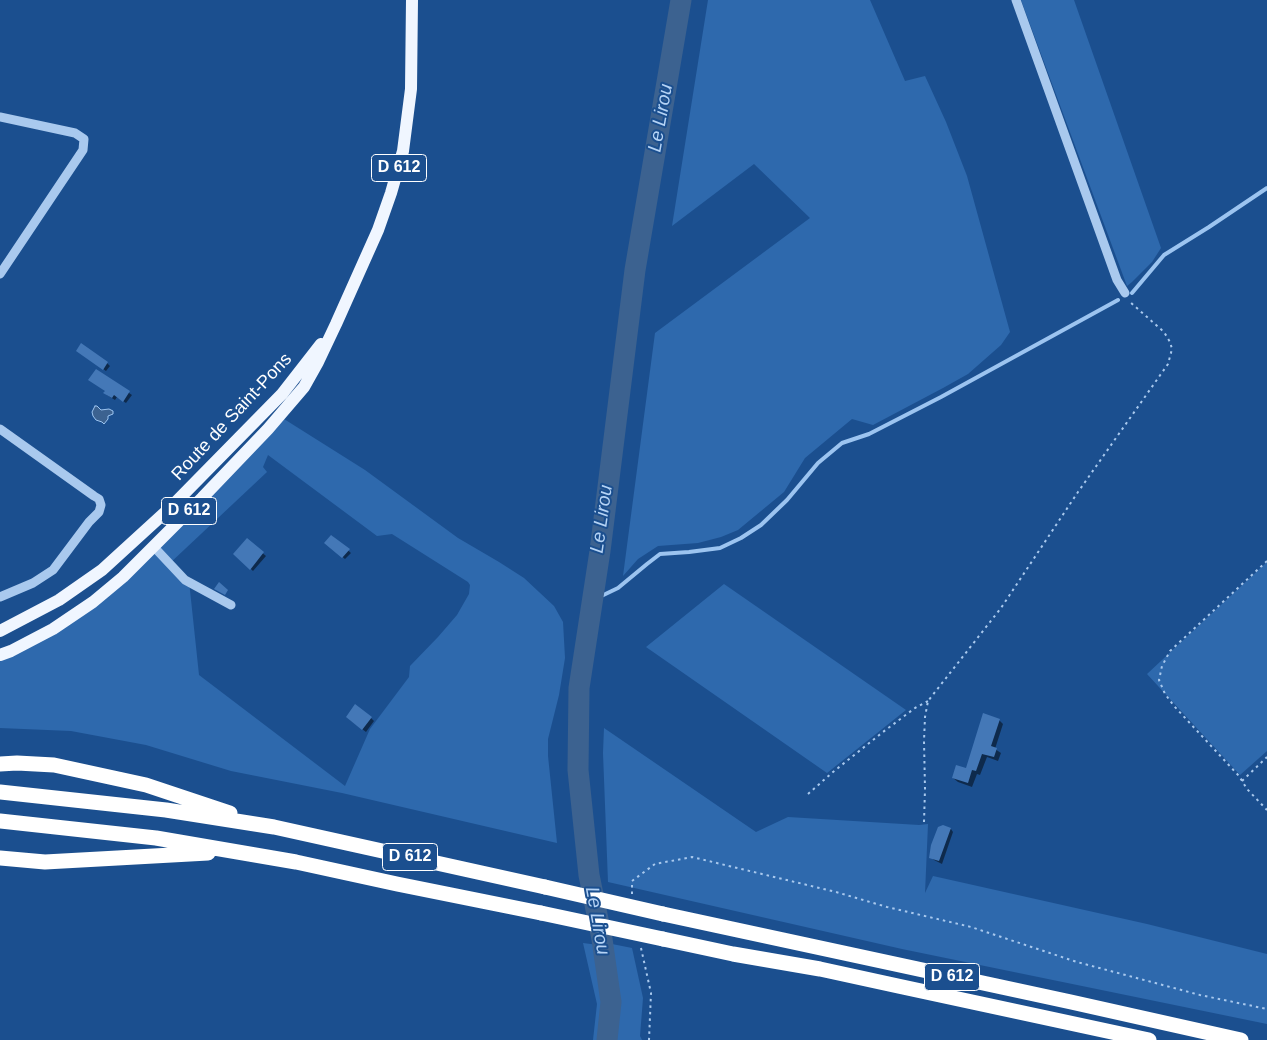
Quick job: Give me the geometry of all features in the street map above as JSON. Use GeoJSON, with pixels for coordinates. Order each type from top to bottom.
{"type":"FeatureCollection","features":[{"type":"Feature","properties":{"kind":"highway","name":"D 612"},"geometry":{"type":"LineString","coordinates":[[0,764],[54,765],[146,785],[274,827],[1241,1040]]}},
{"type":"Feature","properties":{"kind":"highway"},"geometry":{"type":"LineString","coordinates":[[0,792],[166,810],[274,827]]}},
{"type":"Feature","properties":{"kind":"highway"},"geometry":{"type":"LineString","coordinates":[[0,821],[156,838],[296,862]]}},
{"type":"Feature","properties":{"kind":"highway","name":"D 612"},"geometry":{"type":"LineString","coordinates":[[0,858],[45,862],[214,853],[296,862],[1149,1040]]}},
{"type":"Feature","properties":{"kind":"main road","name":"Route de Saint-Pons"},"geometry":{"type":"LineString","coordinates":[[0,655],[53,629],[93,602],[123,577],[268,429],[304,387],[336,324],[378,230],[392,193],[404,151],[411,89],[412,0]]}},
{"type":"Feature","properties":{"kind":"main road","name":"Route de Saint-Pons"},"geometry":{"type":"LineString","coordinates":[[0,631],[59,600],[102,570],[171,507],[282,394],[336,324]]}},
{"type":"Feature","properties":{"kind":"street"},"geometry":{"type":"LineString","coordinates":[[1016,0],[1117,280],[1125,293]]}},
{"type":"Feature","properties":{"kind":"street"},"geometry":{"type":"LineString","coordinates":[[0,117],[75,133],[84,138],[83,150],[0,274]]}},
{"type":"Feature","properties":{"kind":"street"},"geometry":{"type":"LineString","coordinates":[[0,429],[99,499],[101,505],[98,512],[53,570],[33,583],[0,597]]}},
{"type":"Feature","properties":{"kind":"street"},"geometry":{"type":"LineString","coordinates":[[154,547],[185,580],[231,605]]}},
{"type":"Feature","properties":{"kind":"path"},"geometry":{"type":"LineString","coordinates":[[808,794],[883,732],[915,708],[928,701],[1001,608],[1078,492],[1168,364],[1172,350],[1164,332],[1128,301],[1125,293]]}},
{"type":"Feature","properties":{"kind":"path"},"geometry":{"type":"LineString","coordinates":[[1267,561],[1170,651],[1162,666],[1159,680],[1165,694],[1174,706],[1239,776],[1246,789],[1267,810]]}},
{"type":"Feature","properties":{"kind":"path"},"geometry":{"type":"LineString","coordinates":[[924,822],[924,741],[928,701]]}},
{"type":"Feature","properties":{"kind":"path"},"geometry":{"type":"LineString","coordinates":[[1242,781],[1267,757]]}},
{"type":"Feature","properties":{"kind":"path"},"geometry":{"type":"LineString","coordinates":[[632,901],[632,881],[655,864],[692,857],[971,927],[1077,962],[1200,995],[1267,1009]]}},
{"type":"Feature","properties":{"kind":"path"},"geometry":{"type":"LineString","coordinates":[[639,940],[650,993],[649,1040]]}},
{"type":"Feature","properties":{"kind":"shaded area"},"geometry":{"type":"Polygon","coordinates":[[[708,0],[870,0],[905,81],[925,76],[946,122],[967,176],[1010,332],[1001,345],[968,374],[943,388],[873,425],[852,419],[805,458],[784,492],[738,530],[698,543],[658,546],[638,559],[623,576],[655,333],[810,218],[754,164],[672,226],[708,0]]]}},
{"type":"Feature","properties":{"kind":"shaded area"},"geometry":{"type":"Polygon","coordinates":[[[1021,0],[1074,0],[1161,248],[1152,262],[1127,286],[1021,0]]]}},
{"type":"Feature","properties":{"kind":"shaded area"},"geometry":{"type":"Polygon","coordinates":[[[95,406],[101,410],[109,409],[113,411],[113,414],[108,416],[104,424],[93,416],[92,412],[95,406]]]}},
{"type":"Feature","properties":{"kind":"shaded area"},"geometry":{"type":"Polygon","coordinates":[[[284,419],[365,470],[458,538],[524,578],[554,606],[563,622],[565,658],[559,695],[548,739],[557,843],[342,793],[231,771],[146,745],[71,731],[0,728],[0,659],[94,607],[284,419]],[[268,455],[263,467],[267,472],[169,564],[189,581],[199,675],[345,786],[370,729],[409,677],[410,666],[457,615],[469,594],[470,585],[468,582],[392,534],[377,536],[268,455]]]}},
{"type":"Feature","properties":{"kind":"shaded area"},"geometry":{"type":"Polygon","coordinates":[[[1267,562],[1267,751],[1240,775],[1147,674],[1267,562]]]}},
{"type":"Feature","properties":{"kind":"shaded area"},"geometry":{"type":"Polygon","coordinates":[[[724,584],[906,710],[827,773],[646,647],[724,584]]]}},
{"type":"Feature","properties":{"kind":"shaded area"},"geometry":{"type":"Polygon","coordinates":[[[604,728],[756,832],[788,817],[928,824],[925,893],[933,876],[1147,924],[1267,954],[1267,1024],[902,949],[608,882],[603,753],[604,728]]]}},
{"type":"Feature","properties":{"kind":"shaded area"},"geometry":{"type":"Polygon","coordinates":[[[583,943],[598,945],[606,1005],[603,1040],[593,1040],[597,1004],[583,943]]]}},
{"type":"Feature","properties":{"kind":"shaded area"},"geometry":{"type":"Polygon","coordinates":[[[607,943],[632,948],[643,998],[640,1036],[642,1040],[612,1040],[614,1003],[607,943]]]}},
{"type":"Feature","properties":{"kind":"building"},"geometry":{"type":"Polygon","coordinates":[[[81,343],[108,362],[103,370],[76,351],[81,343]]]}},
{"type":"Feature","properties":{"kind":"building"},"geometry":{"type":"Polygon","coordinates":[[[96,369],[130,391],[123,402],[114,395],[112,398],[103,393],[105,391],[88,380],[96,369]]]}},
{"type":"Feature","properties":{"kind":"building"},"geometry":{"type":"Polygon","coordinates":[[[331,535],[350,549],[342,558],[324,543],[331,535]]]}},
{"type":"Feature","properties":{"kind":"building"},"geometry":{"type":"Polygon","coordinates":[[[247,538],[264,552],[250,570],[233,554],[247,538]]]}},
{"type":"Feature","properties":{"kind":"building"},"geometry":{"type":"Polygon","coordinates":[[[219,582],[228,590],[225,595],[214,589],[219,582]]]}},
{"type":"Feature","properties":{"kind":"building"},"geometry":{"type":"Polygon","coordinates":[[[355,704],[372,717],[362,730],[346,717],[355,704]]]}},
{"type":"Feature","properties":{"kind":"building"},"geometry":{"type":"Polygon","coordinates":[[[983,713],[1000,719],[991,746],[997,748],[994,757],[982,754],[976,771],[972,770],[968,783],[952,778],[956,765],[966,768],[983,713]]]}},
{"type":"Feature","properties":{"kind":"building"},"geometry":{"type":"Polygon","coordinates":[[[943,825],[951,828],[939,861],[929,858],[931,845],[938,827],[943,825]]]}},
{"type":"Feature","properties":{"kind":"waterway","name":"Le Lirou"},"geometry":{"type":"LineString","coordinates":[[607,1040],[611,1002],[602,939],[589,875],[578,770],[579,688],[600,551],[635,270],[681,0]]}},
{"type":"Feature","properties":{"kind":"waterway"},"geometry":{"type":"LineString","coordinates":[[1132,293],[1164,255],[1267,188]]}},
{"type":"Feature","properties":{"kind":"waterway"},"geometry":{"type":"LineString","coordinates":[[593,600],[618,588],[660,554],[720,548],[741,538],[761,525],[787,500],[818,463],[842,443],[869,434],[941,397],[1118,300]]}}]}
